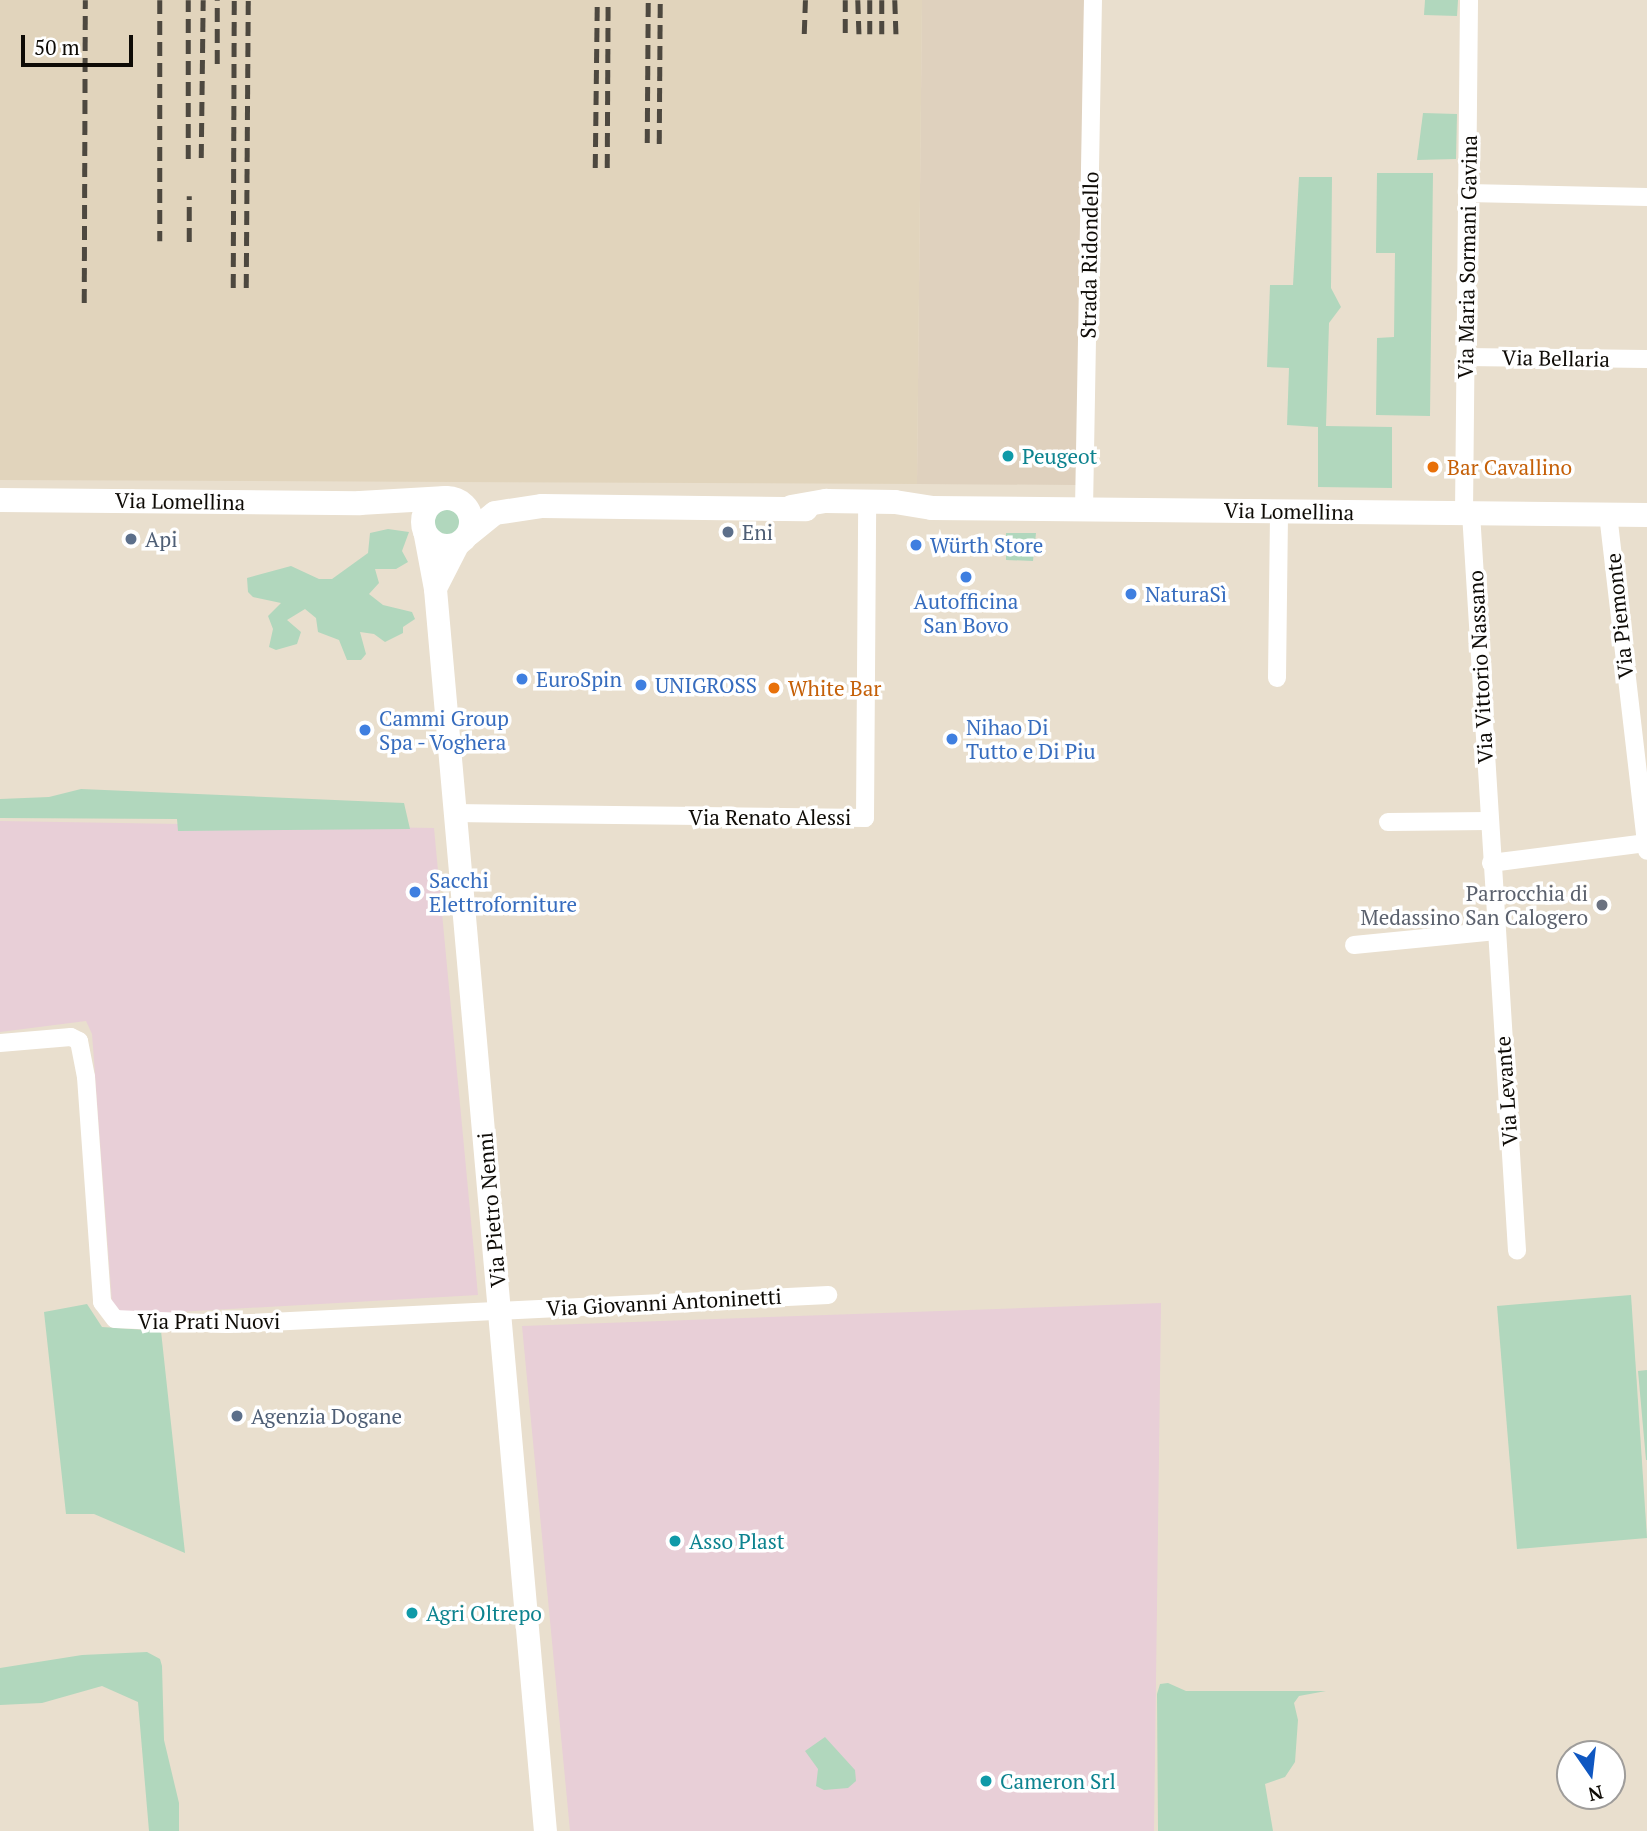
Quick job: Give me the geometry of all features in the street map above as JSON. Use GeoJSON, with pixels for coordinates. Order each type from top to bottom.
{"type":"FeatureCollection","features":[{"type":"Feature","properties":{"kind":"main road","name":"Via Lomellina"},"geometry":{"type":"LineString","coordinates":[[0,500],[360,503],[521,496],[608,504]]}},
{"type":"Feature","properties":{"kind":"main road"},"geometry":{"type":"LineString","coordinates":[[423,528],[431,504],[452,499],[471,515],[463,539]]}},
{"type":"Feature","properties":{"kind":"main road","name":"Via Lomellina"},"geometry":{"type":"LineString","coordinates":[[791,507],[834,501],[895,502],[932,508]]}},
{"type":"Feature","properties":{"kind":"main road","name":"Via Lomellina"},"geometry":{"type":"LineString","coordinates":[[360,503],[402,510],[441,546],[463,539],[483,519],[505,510],[608,504],[791,507],[867,513],[932,508],[1647,514]]}},
{"type":"Feature","properties":{"kind":"street","name":"Strada Ridondello"},"geometry":{"type":"LineString","coordinates":[[1084,509],[1093,0]]}},
{"type":"Feature","properties":{"kind":"street","name":"Via Maria Sormani Gavina"},"geometry":{"type":"LineString","coordinates":[[1467,513],[1465,357],[1469,0]]}},
{"type":"Feature","properties":{"kind":"street"},"geometry":{"type":"LineString","coordinates":[[1467,193],[1647,197]]}},
{"type":"Feature","properties":{"kind":"street","name":"Via Bellaria"},"geometry":{"type":"LineString","coordinates":[[1465,357],[1647,359]]}},
{"type":"Feature","properties":{"kind":"street"},"geometry":{"type":"LineString","coordinates":[[1277,678],[1279,511]]}},
{"type":"Feature","properties":{"kind":"street","name":"Via Renato Alessi"},"geometry":{"type":"LineString","coordinates":[[454,813],[865,818],[867,513]]}},
{"type":"Feature","properties":{"kind":"street","name":"Via Vittorio Nassano"},"geometry":{"type":"LineString","coordinates":[[1467,513],[1496,930]]}},
{"type":"Feature","properties":{"kind":"street","name":"Via Piemonte"},"geometry":{"type":"LineString","coordinates":[[1608,514],[1646,845]]}},
{"type":"Feature","properties":{"kind":"street","name":"Via Pietro Nenni"},"geometry":{"type":"LineString","coordinates":[[423,528],[435,589],[545,1831]]}},
{"type":"Feature","properties":{"kind":"street"},"geometry":{"type":"LineString","coordinates":[[435,589],[463,539]]}},
{"type":"Feature","properties":{"kind":"street"},"geometry":{"type":"LineString","coordinates":[[1388,822],[1489,821]]}},
{"type":"Feature","properties":{"kind":"street"},"geometry":{"type":"LineString","coordinates":[[1491,863],[1646,845]]}},
{"type":"Feature","properties":{"kind":"street"},"geometry":{"type":"LineString","coordinates":[[1354,945],[1496,930]]}},
{"type":"Feature","properties":{"kind":"street","name":"Via Levante"},"geometry":{"type":"LineString","coordinates":[[1496,930],[1517,1251]]}},
{"type":"Feature","properties":{"kind":"street","name":"Via Prati Nuovi"},"geometry":{"type":"LineString","coordinates":[[0,1043],[71,1037],[79,1041],[86,1077],[102,1302],[115,1319],[228,1324],[500,1310]]}},
{"type":"Feature","properties":{"kind":"street","name":"Via Giovanni Antoninetti"},"geometry":{"type":"LineString","coordinates":[[500,1310],[828,1295]]}},
{"type":"Feature","properties":{"kind":"shaded area"},"geometry":{"type":"Polygon","coordinates":[[[0,0],[922,0],[917,484],[0,480],[0,0]]]}},
{"type":"Feature","properties":{"kind":"shaded area"},"geometry":{"type":"Polygon","coordinates":[[[922,0],[1084,0],[1077,485],[917,484],[922,0]]]}},
{"type":"Feature","properties":{"kind":"shaded area"},"geometry":{"type":"Polygon","coordinates":[[[0,821],[434,828],[478,1295],[124,1315],[112,1302],[92,1034],[86,1021],[0,1032],[0,821]]]}},
{"type":"Feature","properties":{"kind":"shaded area"},"geometry":{"type":"Polygon","coordinates":[[[1161,1303],[1154,1831],[570,1831],[522,1326],[1161,1303]]]}},
{"type":"Feature","properties":{"kind":"green space"},"geometry":{"type":"Polygon","coordinates":[[[1425,0],[1458,0],[1457,16],[1424,15],[1425,0]]]}},
{"type":"Feature","properties":{"kind":"green space"},"geometry":{"type":"Polygon","coordinates":[[[1423,113],[1457,114],[1456,159],[1417,160],[1423,113]]]}},
{"type":"Feature","properties":{"kind":"green space"},"geometry":{"type":"Polygon","coordinates":[[[1377,173],[1433,173],[1430,416],[1376,415],[1377,338],[1394,337],[1395,253],[1376,253],[1377,173]]]}},
{"type":"Feature","properties":{"kind":"green space"},"geometry":{"type":"Polygon","coordinates":[[[1299,177],[1332,177],[1331,288],[1341,307],[1329,323],[1326,426],[1392,427],[1392,488],[1318,487],[1318,427],[1287,425],[1289,368],[1267,367],[1270,285],[1293,285],[1299,177]]]}},
{"type":"Feature","properties":{"kind":"green space"},"geometry":{"type":"Polygon","coordinates":[[[447,509],[456,513],[460,522],[456,531],[447,535],[438,531],[434,522],[438,513],[447,509]]]}},
{"type":"Feature","properties":{"kind":"green space"},"geometry":{"type":"Polygon","coordinates":[[[388,529],[409,532],[402,551],[408,562],[396,569],[375,569],[379,583],[369,594],[383,605],[412,612],[415,619],[403,627],[403,633],[385,642],[374,634],[360,632],[366,654],[361,660],[347,660],[339,640],[318,632],[316,618],[305,609],[287,620],[301,632],[297,644],[276,650],[269,647],[273,629],[268,616],[281,603],[253,597],[248,592],[247,578],[291,566],[319,579],[332,579],[368,553],[370,533],[388,529]]]}},
{"type":"Feature","properties":{"kind":"green space"},"geometry":{"type":"Polygon","coordinates":[[[1006,533],[1036,533],[1033,561],[1006,560],[1006,533]]]}},
{"type":"Feature","properties":{"kind":"green space"},"geometry":{"type":"Polygon","coordinates":[[[81,789],[404,803],[410,829],[178,831],[177,819],[0,818],[0,799],[49,797],[81,789]]]}},
{"type":"Feature","properties":{"kind":"green space"},"geometry":{"type":"Polygon","coordinates":[[[1631,1295],[1647,1538],[1517,1549],[1497,1306],[1631,1295]]]}},
{"type":"Feature","properties":{"kind":"green space"},"geometry":{"type":"Polygon","coordinates":[[[87,1304],[102,1327],[161,1331],[185,1553],[94,1514],[66,1514],[44,1312],[87,1304]]]}},
{"type":"Feature","properties":{"kind":"green space"},"geometry":{"type":"Polygon","coordinates":[[[1647,1370],[1647,1460],[1646,1460],[1638,1371],[1647,1370]]]}},
{"type":"Feature","properties":{"kind":"green space"},"geometry":{"type":"Polygon","coordinates":[[[147,1652],[160,1659],[162,1666],[164,1740],[179,1803],[179,1831],[149,1831],[138,1702],[102,1686],[42,1703],[0,1705],[0,1668],[82,1655],[147,1652]]]}},
{"type":"Feature","properties":{"kind":"green space"},"geometry":{"type":"Polygon","coordinates":[[[1168,1683],[1186,1691],[1326,1691],[1299,1696],[1294,1703],[1298,1720],[1295,1762],[1285,1777],[1265,1784],[1273,1831],[1158,1831],[1157,1694],[1160,1684],[1168,1683]]]}},
{"type":"Feature","properties":{"kind":"green space"},"geometry":{"type":"Polygon","coordinates":[[[825,1737],[855,1770],[856,1781],[848,1788],[824,1790],[816,1786],[818,1769],[805,1751],[825,1737]]]}},
{"type":"Feature","properties":{"kind":"railway"},"geometry":{"type":"LineString","coordinates":[[84,303],[85,0]]}},
{"type":"Feature","properties":{"kind":"railway"},"geometry":{"type":"LineString","coordinates":[[160,0],[160,241]]}},
{"type":"Feature","properties":{"kind":"railway"},"geometry":{"type":"LineString","coordinates":[[188,0],[188,159]]}},
{"type":"Feature","properties":{"kind":"railway"},"geometry":{"type":"LineString","coordinates":[[201,158],[203,0]]}},
{"type":"Feature","properties":{"kind":"railway"},"geometry":{"type":"LineString","coordinates":[[217,0],[217,64]]}},
{"type":"Feature","properties":{"kind":"railway"},"geometry":{"type":"LineString","coordinates":[[233,288],[234,0]]}},
{"type":"Feature","properties":{"kind":"railway"},"geometry":{"type":"LineString","coordinates":[[246,288],[248,0]]}},
{"type":"Feature","properties":{"kind":"railway"},"geometry":{"type":"LineString","coordinates":[[595,168],[597,0]]}},
{"type":"Feature","properties":{"kind":"railway"},"geometry":{"type":"LineString","coordinates":[[607,168],[608,0]]}},
{"type":"Feature","properties":{"kind":"railway"},"geometry":{"type":"LineString","coordinates":[[647,143],[648,0]]}},
{"type":"Feature","properties":{"kind":"railway"},"geometry":{"type":"LineString","coordinates":[[659,144],[660,0]]}},
{"type":"Feature","properties":{"kind":"railway"},"geometry":{"type":"LineString","coordinates":[[804,34],[805,0]]}},
{"type":"Feature","properties":{"kind":"railway"},"geometry":{"type":"LineString","coordinates":[[845,0],[845,33]]}},
{"type":"Feature","properties":{"kind":"railway"},"geometry":{"type":"LineString","coordinates":[[858,0],[859,34]]}},
{"type":"Feature","properties":{"kind":"railway"},"geometry":{"type":"LineString","coordinates":[[870,0],[870,34]]}},
{"type":"Feature","properties":{"kind":"railway"},"geometry":{"type":"LineString","coordinates":[[882,0],[882,34]]}},
{"type":"Feature","properties":{"kind":"railway"},"geometry":{"type":"LineString","coordinates":[[895,0],[896,34]]}},
{"type":"Feature","properties":{"kind":"railway"},"geometry":{"type":"LineString","coordinates":[[189,196],[189,242]]}},
{"type":"Feature","properties":{"kind":"place","name":"Peugeot"},"geometry":{"type":"Point","coordinates":[1008,456]}},
{"type":"Feature","properties":{"kind":"place","name":"Bar Cavallino"},"geometry":{"type":"Point","coordinates":[1433,467]}},
{"type":"Feature","properties":{"kind":"place","name":"Eni"},"geometry":{"type":"Point","coordinates":[728,532]}},
{"type":"Feature","properties":{"kind":"place","name":"Api"},"geometry":{"type":"Point","coordinates":[131,539]}},
{"type":"Feature","properties":{"kind":"place","name":"Würth Store"},"geometry":{"type":"Point","coordinates":[916,545]}},
{"type":"Feature","properties":{"kind":"place","name":"Autofficina San Bovo"},"geometry":{"type":"Point","coordinates":[966,577]}},
{"type":"Feature","properties":{"kind":"place","name":"NaturaSì"},"geometry":{"type":"Point","coordinates":[1131,594]}},
{"type":"Feature","properties":{"kind":"place","name":"EuroSpin"},"geometry":{"type":"Point","coordinates":[522,679]}},
{"type":"Feature","properties":{"kind":"place","name":"UNIGROSS"},"geometry":{"type":"Point","coordinates":[641,685]}},
{"type":"Feature","properties":{"kind":"place","name":"White Bar"},"geometry":{"type":"Point","coordinates":[774,688]}},
{"type":"Feature","properties":{"kind":"place","name":"Cammi Group Spa - Voghera"},"geometry":{"type":"Point","coordinates":[365,730]}},
{"type":"Feature","properties":{"kind":"place","name":"Nihao Di Tutto e Di Piu"},"geometry":{"type":"Point","coordinates":[952,739]}},
{"type":"Feature","properties":{"kind":"place","name":"Sacchi Elettroforniture"},"geometry":{"type":"Point","coordinates":[415,892]}},
{"type":"Feature","properties":{"kind":"place","name":"Parrocchia di Medassino San Calogero"},"geometry":{"type":"Point","coordinates":[1602,905]}},
{"type":"Feature","properties":{"kind":"place","name":"Agenzia Dogane"},"geometry":{"type":"Point","coordinates":[237,1416]}},
{"type":"Feature","properties":{"kind":"place","name":"Asso Plast"},"geometry":{"type":"Point","coordinates":[675,1541]}},
{"type":"Feature","properties":{"kind":"place","name":"Agri Oltrepo"},"geometry":{"type":"Point","coordinates":[412,1613]}},
{"type":"Feature","properties":{"kind":"place","name":"Cameron Srl"},"geometry":{"type":"Point","coordinates":[986,1781]}}]}
